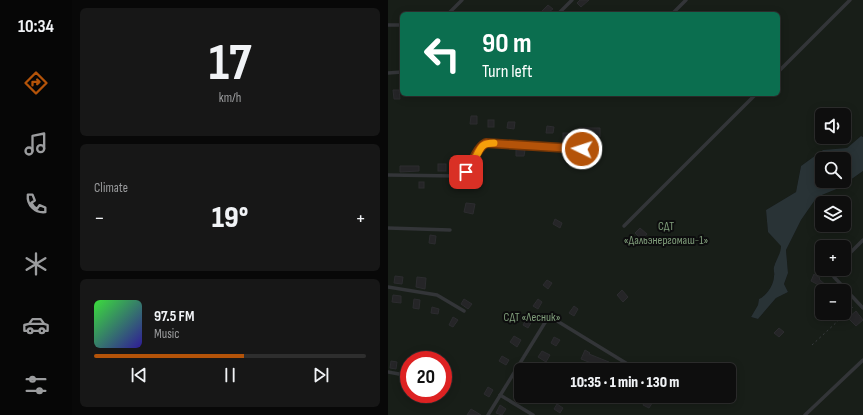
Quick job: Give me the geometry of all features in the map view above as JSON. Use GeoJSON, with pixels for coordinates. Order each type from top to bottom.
{"type":"FeatureCollection","features":[{"type":"Feature","properties":{"kind":"lane"},"geometry":{"type":"LineString","coordinates":[[450,12],[462,0]]}},
{"type":"Feature","properties":{"kind":"lane"},"geometry":{"type":"LineString","coordinates":[[560,12],[572,0]]}},
{"type":"Feature","properties":{"kind":"lane"},"geometry":{"type":"LineString","coordinates":[[674,12],[686,0]]}},
{"type":"Feature","properties":{"kind":"lane"},"geometry":{"type":"LineString","coordinates":[[780,70],[850,0]]}},
{"type":"Feature","properties":{"kind":"lane"},"geometry":{"type":"LineString","coordinates":[[388,25],[400,25]]}},
{"type":"Feature","properties":{"kind":"lane"},"geometry":{"type":"LineString","coordinates":[[388,73],[400,72]]}},
{"type":"Feature","properties":{"kind":"lane"},"geometry":{"type":"LineString","coordinates":[[624,226],[754,96]]}},
{"type":"Feature","properties":{"kind":"lane"},"geometry":{"type":"LineString","coordinates":[[388,175],[457,176],[466,172],[472,165],[480,146],[486,143],[582,149]]}},
{"type":"Feature","properties":{"kind":"lane"},"geometry":{"type":"LineString","coordinates":[[388,228],[450,230]]}},
{"type":"Feature","properties":{"kind":"lane"},"geometry":{"type":"LineString","coordinates":[[851,252],[863,240]]}},
{"type":"Feature","properties":{"kind":"lane"},"geometry":{"type":"LineString","coordinates":[[833,276],[863,308]]}},
{"type":"Feature","properties":{"kind":"lane"},"geometry":{"type":"LineString","coordinates":[[388,287],[437,295],[464,311]]}},
{"type":"Feature","properties":{"kind":"lane"},"geometry":{"type":"LineString","coordinates":[[520,363],[549,316],[626,363]]}},
{"type":"Feature","properties":{"kind":"lane"},"geometry":{"type":"LineString","coordinates":[[805,415],[863,360]]}},
{"type":"Feature","properties":{"kind":"lane"},"geometry":{"type":"LineString","coordinates":[[388,372],[399,374]]}},
{"type":"Feature","properties":{"kind":"lane"},"geometry":{"type":"LineString","coordinates":[[488,415],[514,372]]}},
{"type":"Feature","properties":{"kind":"lane"},"geometry":{"type":"LineString","coordinates":[[500,395],[533,415]]}},
{"type":"Feature","properties":{"kind":"path"},"geometry":{"type":"LineString","coordinates":[[812,345],[858,302]]}},
{"type":"Feature","properties":{"kind":"green space"},"geometry":{"type":"Polygon","coordinates":[[[388,0],[863,0],[863,137],[861,136],[847,148],[815,152],[815,156],[801,166],[796,192],[766,210],[768,232],[782,246],[781,252],[774,267],[773,283],[767,293],[759,299],[758,305],[751,317],[758,319],[776,298],[788,292],[784,284],[788,273],[786,250],[801,220],[815,200],[815,232],[851,232],[851,196],[819,196],[839,188],[851,188],[851,180],[863,171],[863,415],[388,415],[388,0]]]}},
{"type":"Feature","properties":{"kind":"shaded area"},"geometry":{"type":"Polygon","coordinates":[[[861,136],[863,137],[863,171],[851,180],[851,152],[820,152],[823,150],[847,148],[861,136]]]}},
{"type":"Feature","properties":{"kind":"shaded area"},"geometry":{"type":"Polygon","coordinates":[[[815,156],[815,188],[839,188],[819,196],[815,196],[815,200],[801,220],[786,250],[788,273],[784,284],[788,292],[776,298],[758,319],[751,317],[758,305],[759,299],[767,293],[773,283],[774,267],[781,249],[781,246],[768,232],[766,210],[796,192],[801,166],[815,156]]]}},
{"type":"Feature","properties":{"kind":"building"},"geometry":{"type":"Polygon","coordinates":[[[580,0],[589,0],[581,7],[577,3],[580,0]]]}},
{"type":"Feature","properties":{"kind":"building"},"geometry":{"type":"Polygon","coordinates":[[[548,5],[553,9],[549,12],[542,11],[548,5]]]}},
{"type":"Feature","properties":{"kind":"building"},"geometry":{"type":"Polygon","coordinates":[[[393,90],[399,90],[400,99],[394,99],[393,90]]]}},
{"type":"Feature","properties":{"kind":"building"},"geometry":{"type":"Polygon","coordinates":[[[471,116],[477,116],[477,124],[470,124],[471,116]]]}},
{"type":"Feature","properties":{"kind":"building"},"geometry":{"type":"Polygon","coordinates":[[[488,120],[494,120],[494,127],[488,127],[488,120]]]}},
{"type":"Feature","properties":{"kind":"building"},"geometry":{"type":"Polygon","coordinates":[[[508,122],[515,122],[514,129],[507,128],[508,122]]]}},
{"type":"Feature","properties":{"kind":"building"},"geometry":{"type":"Polygon","coordinates":[[[547,126],[554,127],[553,133],[546,133],[547,126]]]}},
{"type":"Feature","properties":{"kind":"building"},"geometry":{"type":"Polygon","coordinates":[[[579,128],[600,128],[600,137],[579,134],[579,128]]]}},
{"type":"Feature","properties":{"kind":"building"},"geometry":{"type":"Polygon","coordinates":[[[563,133],[569,133],[569,141],[563,141],[563,133]]]}},
{"type":"Feature","properties":{"kind":"building"},"geometry":{"type":"Polygon","coordinates":[[[516,150],[525,150],[524,156],[516,156],[516,150]]]}},
{"type":"Feature","properties":{"kind":"building"},"geometry":{"type":"Polygon","coordinates":[[[438,164],[446,164],[446,171],[438,171],[438,164]]]}},
{"type":"Feature","properties":{"kind":"building"},"geometry":{"type":"Polygon","coordinates":[[[400,166],[419,166],[419,171],[400,172],[400,166]]]}},
{"type":"Feature","properties":{"kind":"building"},"geometry":{"type":"Polygon","coordinates":[[[419,182],[424,182],[424,188],[419,188],[419,182]]]}},
{"type":"Feature","properties":{"kind":"building"},"geometry":{"type":"Polygon","coordinates":[[[466,203],[475,204],[473,214],[464,212],[466,203]]]}},
{"type":"Feature","properties":{"kind":"building"},"geometry":{"type":"Polygon","coordinates":[[[555,219],[562,223],[560,228],[553,224],[555,219]]]}},
{"type":"Feature","properties":{"kind":"building"},"geometry":{"type":"Polygon","coordinates":[[[640,228],[647,234],[642,240],[635,233],[640,228]]]}},
{"type":"Feature","properties":{"kind":"building"},"geometry":{"type":"Polygon","coordinates":[[[430,235],[436,236],[435,244],[429,243],[430,235]]]}},
{"type":"Feature","properties":{"kind":"building"},"geometry":{"type":"Polygon","coordinates":[[[814,274],[820,278],[819,279],[825,284],[817,284],[811,281],[814,274]]]}},
{"type":"Feature","properties":{"kind":"building"},"geometry":{"type":"Polygon","coordinates":[[[395,276],[403,277],[402,284],[394,283],[395,276]]]}},
{"type":"Feature","properties":{"kind":"building"},"geometry":{"type":"Polygon","coordinates":[[[417,277],[426,278],[425,289],[416,287],[417,277]]]}},
{"type":"Feature","properties":{"kind":"building"},"geometry":{"type":"Polygon","coordinates":[[[547,280],[552,283],[548,289],[543,285],[547,280]]]}},
{"type":"Feature","properties":{"kind":"building"},"geometry":{"type":"Polygon","coordinates":[[[622,290],[628,297],[623,302],[617,295],[622,290]]]}},
{"type":"Feature","properties":{"kind":"building"},"geometry":{"type":"Polygon","coordinates":[[[393,295],[401,296],[401,303],[392,302],[393,295]]]}},
{"type":"Feature","properties":{"kind":"building"},"geometry":{"type":"Polygon","coordinates":[[[414,299],[420,300],[419,309],[413,308],[414,299]]]}},
{"type":"Feature","properties":{"kind":"building"},"geometry":{"type":"Polygon","coordinates":[[[464,299],[472,304],[468,309],[461,304],[464,299]]]}},
{"type":"Feature","properties":{"kind":"building"},"geometry":{"type":"Polygon","coordinates":[[[538,299],[542,302],[538,309],[533,306],[538,299]]]}},
{"type":"Feature","properties":{"kind":"building"},"geometry":{"type":"Polygon","coordinates":[[[574,306],[578,309],[574,316],[569,313],[574,306]]]}},
{"type":"Feature","properties":{"kind":"building"},"geometry":{"type":"Polygon","coordinates":[[[432,307],[439,309],[438,314],[431,313],[432,307]]]}},
{"type":"Feature","properties":{"kind":"building"},"geometry":{"type":"Polygon","coordinates":[[[856,311],[863,320],[856,326],[850,320],[851,315],[856,311]]]}},
{"type":"Feature","properties":{"kind":"building"},"geometry":{"type":"Polygon","coordinates":[[[453,317],[458,320],[453,327],[449,325],[453,317]]]}},
{"type":"Feature","properties":{"kind":"building"},"geometry":{"type":"Polygon","coordinates":[[[527,318],[532,321],[528,328],[523,325],[527,318]]]}},
{"type":"Feature","properties":{"kind":"building"},"geometry":{"type":"Polygon","coordinates":[[[779,328],[784,332],[779,337],[774,333],[779,328]]]}},
{"type":"Feature","properties":{"kind":"building"},"geometry":{"type":"Polygon","coordinates":[[[514,336],[521,340],[517,347],[510,342],[514,336]]]}},
{"type":"Feature","properties":{"kind":"building"},"geometry":{"type":"Polygon","coordinates":[[[554,337],[560,340],[556,346],[551,343],[554,337]]]}},
{"type":"Feature","properties":{"kind":"building"},"geometry":{"type":"Polygon","coordinates":[[[585,350],[590,353],[589,354],[609,362],[591,363],[581,359],[585,350]]]}},
{"type":"Feature","properties":{"kind":"building"},"geometry":{"type":"Polygon","coordinates":[[[542,351],[550,355],[546,362],[538,357],[542,351]]]}},
{"type":"Feature","properties":{"kind":"building"},"geometry":{"type":"Polygon","coordinates":[[[502,356],[509,360],[506,365],[499,361],[502,356]]]}},
{"type":"Feature","properties":{"kind":"building"},"geometry":{"type":"Polygon","coordinates":[[[391,361],[397,362],[396,369],[390,368],[391,361]]]}},
{"type":"Feature","properties":{"kind":"building"},"geometry":{"type":"Polygon","coordinates":[[[488,387],[493,390],[489,397],[484,394],[488,387]]]}},
{"type":"Feature","properties":{"kind":"building"},"geometry":{"type":"Polygon","coordinates":[[[644,403],[652,403],[649,408],[643,405],[644,403]]]}},
{"type":"Feature","properties":{"kind":"building"},"geometry":{"type":"Polygon","coordinates":[[[557,404],[563,408],[560,413],[554,409],[557,404]]]}},
{"type":"Feature","properties":{"kind":"building"},"geometry":{"type":"Polygon","coordinates":[[[500,405],[506,409],[502,415],[496,413],[500,405]]]}},
{"type":"Feature","properties":{"kind":"building"},"geometry":{"type":"Polygon","coordinates":[[[471,409],[481,415],[467,415],[471,409]]]}},
{"type":"Feature","properties":{"kind":"slow traffic"},"geometry":{"type":"LineString","coordinates":[[476,157],[480,146],[486,143],[494,143]]}},
{"type":"Feature","properties":{"kind":"route"},"geometry":{"type":"LineString","coordinates":[[466,172],[472,165],[480,146],[486,143],[582,149]]}},
{"type":"Feature","properties":{"kind":"park label","name":"СДТ «Дальэнергомаш-1»"},"geometry":{"type":"Point","coordinates":[666,233]}},
{"type":"Feature","properties":{"kind":"park label","name":"СДТ «Лесник»"},"geometry":{"type":"Point","coordinates":[532,317]}}]}
